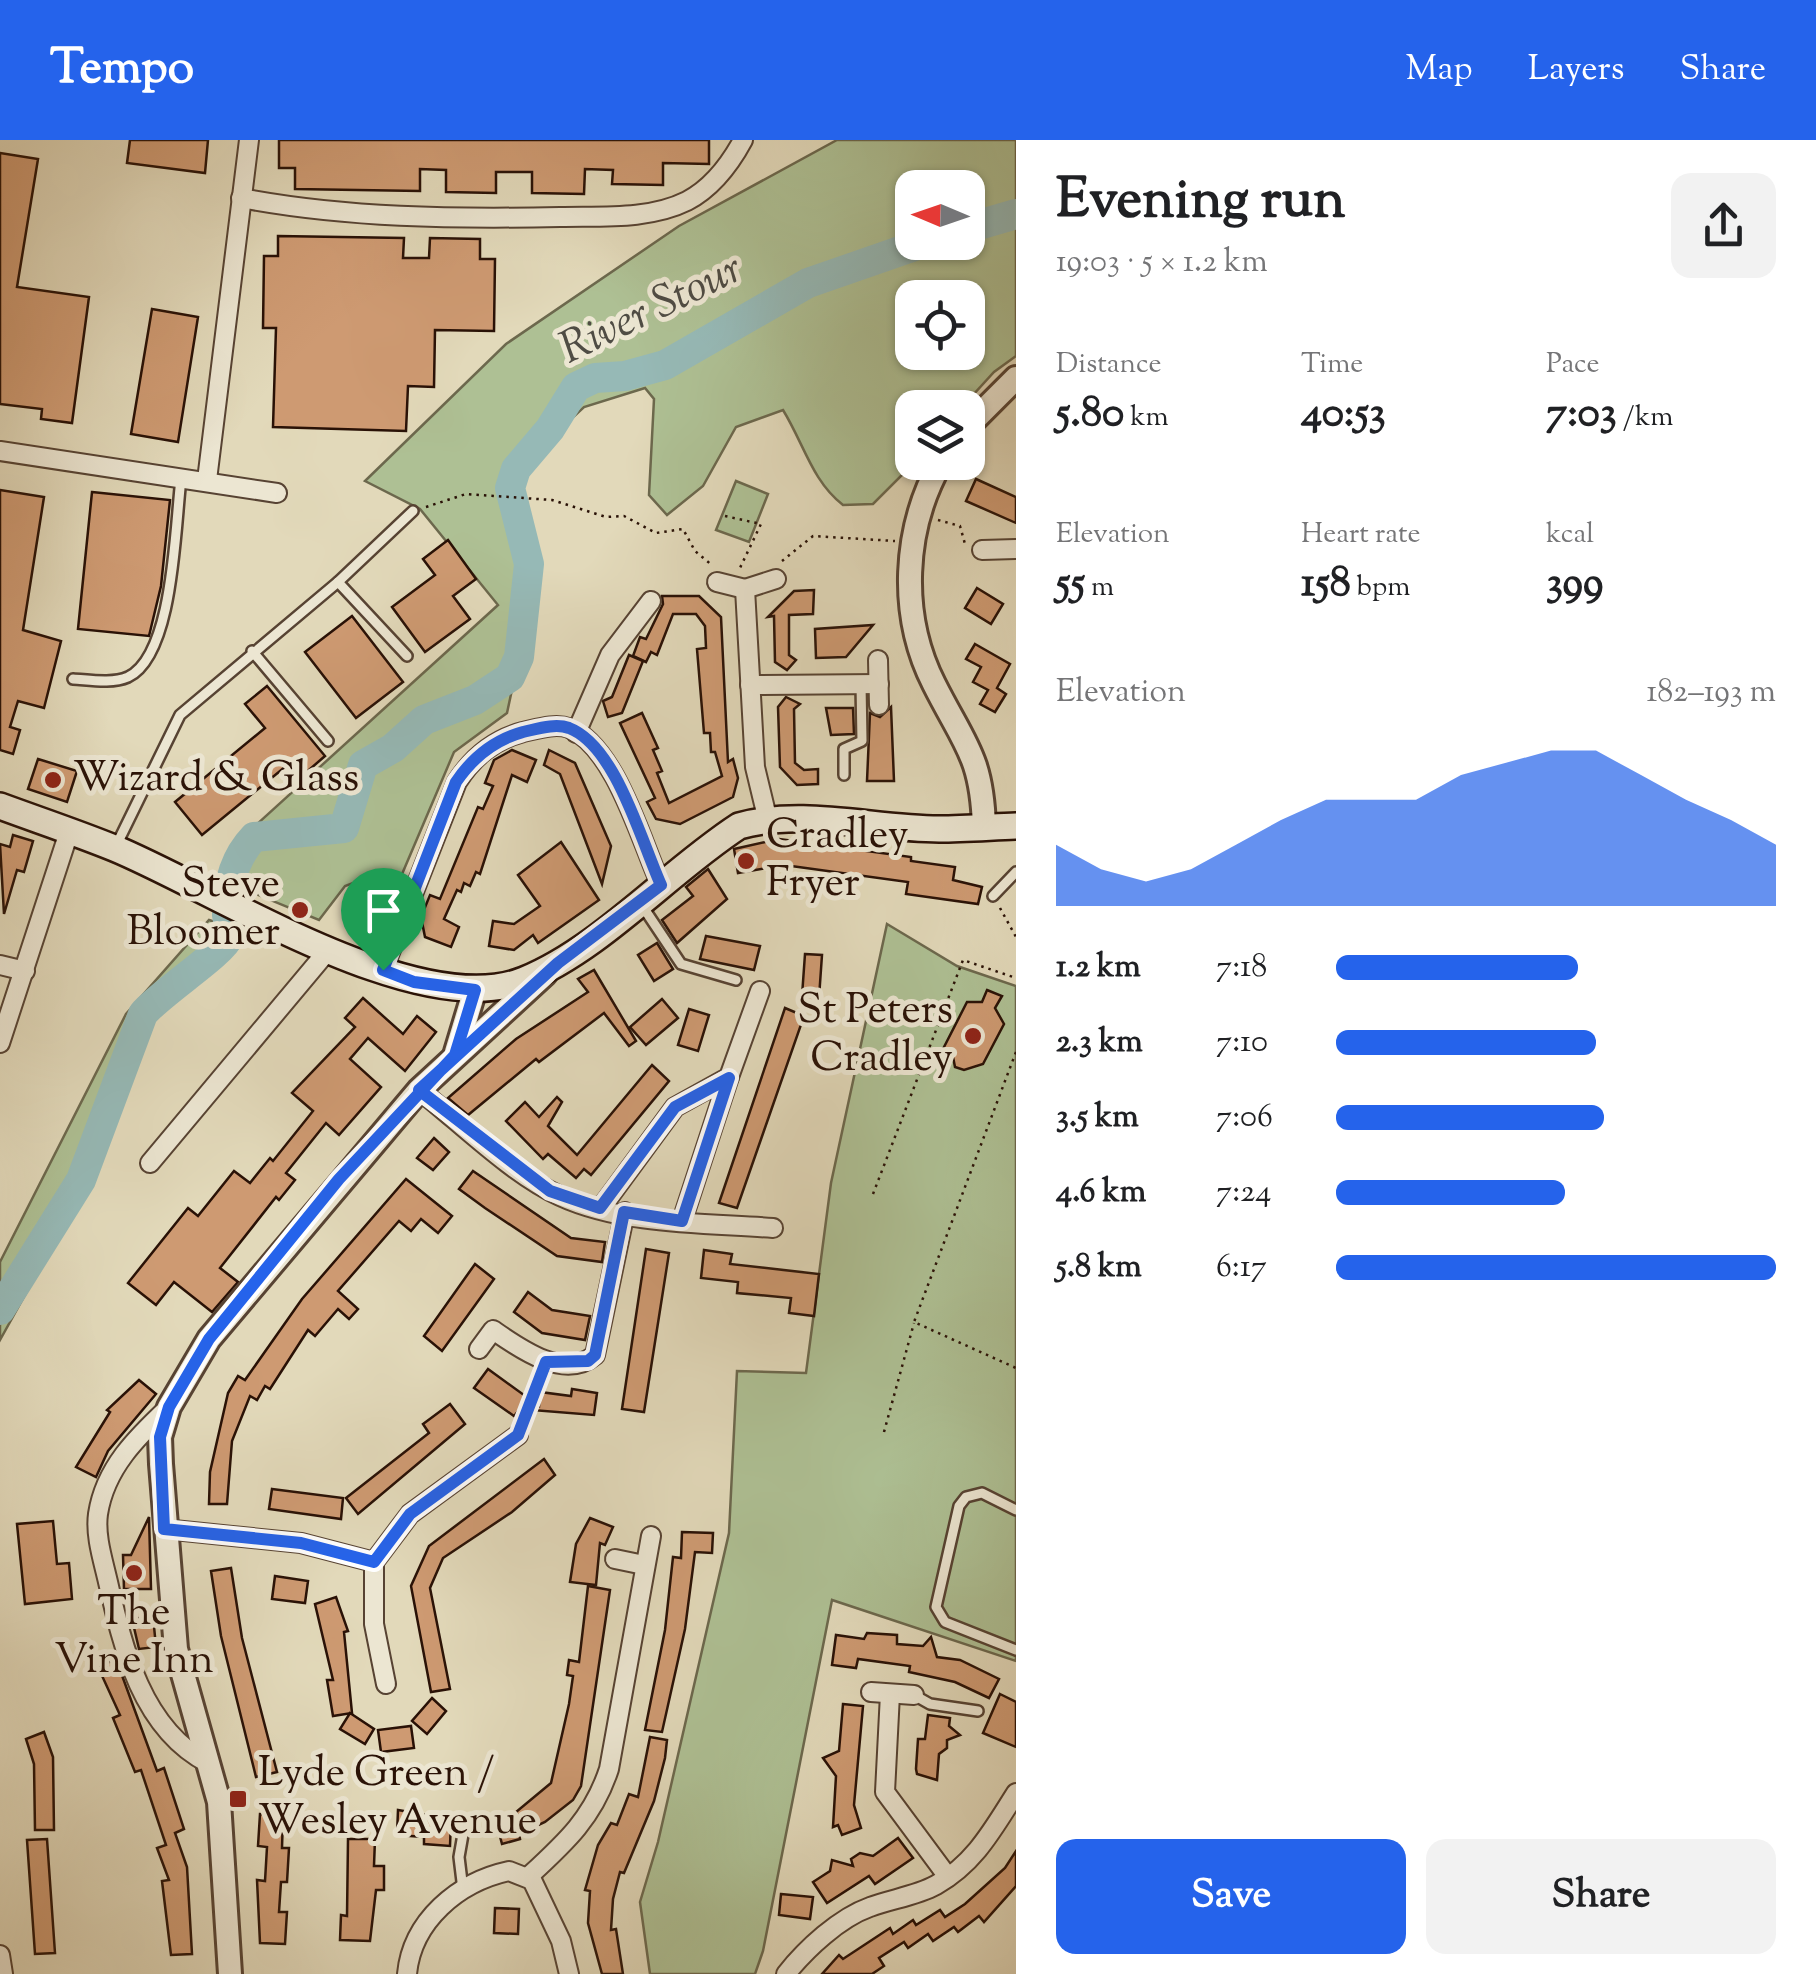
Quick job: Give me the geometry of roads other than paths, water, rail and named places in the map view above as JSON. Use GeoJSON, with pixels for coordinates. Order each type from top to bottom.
{"type":"FeatureCollection","features":[{"type":"Feature","properties":{"kind":"main road"},"geometry":{"type":"LineString","coordinates":[[0,806],[115,848],[263,920],[383,970],[414,982],[475,990],[515,984],[558,963],[739,826],[768,822],[858,822],[938,830],[1016,826]]}},
{"type":"Feature","properties":{"kind":"street"},"geometry":{"type":"LineString","coordinates":[[207,480],[249,140]]}},
{"type":"Feature","properties":{"kind":"street"},"geometry":{"type":"LineString","coordinates":[[241,198],[290,208],[460,219],[633,216],[687,201],[718,177],[743,140]]}},
{"type":"Feature","properties":{"kind":"street"},"geometry":{"type":"LineString","coordinates":[[985,409],[1016,378]]}},
{"type":"Feature","properties":{"kind":"street"},"geometry":{"type":"LineString","coordinates":[[0,451],[277,493]]}},
{"type":"Feature","properties":{"kind":"street"},"geometry":{"type":"LineString","coordinates":[[931,480],[912,542],[916,634],[933,683],[977,760],[984,827]]}},
{"type":"Feature","properties":{"kind":"street"},"geometry":{"type":"LineString","coordinates":[[982,550],[1016,549]]}},
{"type":"Feature","properties":{"kind":"street"},"geometry":{"type":"LineString","coordinates":[[716,582],[741,589],[775,573]]}},
{"type":"Feature","properties":{"kind":"street"},"geometry":{"type":"LineString","coordinates":[[741,589],[755,766],[768,822]]}},
{"type":"Feature","properties":{"kind":"street"},"geometry":{"type":"LineString","coordinates":[[576,733],[610,655],[651,601]]}},
{"type":"Feature","properties":{"kind":"street"},"geometry":{"type":"LineString","coordinates":[[878,660],[870,684],[880,705]]}},
{"type":"Feature","properties":{"kind":"street"},"geometry":{"type":"LineString","coordinates":[[750,685],[870,684]]}},
{"type":"Feature","properties":{"kind":"street"},"geometry":{"type":"LineString","coordinates":[[383,970],[456,782],[470,762],[508,736],[544,727],[566,727],[591,742],[610,766],[661,885]]}},
{"type":"Feature","properties":{"kind":"street"},"geometry":{"type":"LineString","coordinates":[[0,1043],[69,832]]}},
{"type":"Feature","properties":{"kind":"street"},"geometry":{"type":"LineString","coordinates":[[150,1163],[330,948]]}},
{"type":"Feature","properties":{"kind":"street"},"geometry":{"type":"LineString","coordinates":[[210,1974],[230,1973],[219,1802],[176,1650],[160,1437],[169,1407],[209,1339],[339,1179],[419,1090],[558,963]]}},
{"type":"Feature","properties":{"kind":"street"},"geometry":{"type":"LineString","coordinates":[[0,965],[25,971]]}},
{"type":"Feature","properties":{"kind":"street"},"geometry":{"type":"LineString","coordinates":[[455,1055],[475,990]]}},
{"type":"Feature","properties":{"kind":"street"},"geometry":{"type":"LineString","coordinates":[[682,1221],[729,1078],[743,1011],[760,991]]}},
{"type":"Feature","properties":{"kind":"street"},"geometry":{"type":"LineString","coordinates":[[600,1208],[675,1107],[729,1078]]}},
{"type":"Feature","properties":{"kind":"street"},"geometry":{"type":"LineString","coordinates":[[419,1090],[550,1191],[624,1212],[773,1228]]}},
{"type":"Feature","properties":{"kind":"street"},"geometry":{"type":"LineString","coordinates":[[478,1348],[498,1322],[546,1362],[588,1361],[595,1355],[624,1212]]}},
{"type":"Feature","properties":{"kind":"street"},"geometry":{"type":"LineString","coordinates":[[169,1407],[134,1441],[109,1478],[98,1514],[98,1538],[122,1642],[144,1694],[169,1734],[186,1752],[208,1763]]}},
{"type":"Feature","properties":{"kind":"street"},"geometry":{"type":"LineString","coordinates":[[386,1684],[374,1624],[374,1562],[410,1514],[518,1435]]}},
{"type":"Feature","properties":{"kind":"street"},"geometry":{"type":"LineString","coordinates":[[164,1529],[301,1543],[374,1562]]}},
{"type":"Feature","properties":{"kind":"street"},"geometry":{"type":"LineString","coordinates":[[528,1877],[586,1822],[598,1802],[609,1769],[650,1536]]}},
{"type":"Feature","properties":{"kind":"street"},"geometry":{"type":"LineString","coordinates":[[615,1558],[644,1565]]}},
{"type":"Feature","properties":{"kind":"street"},"geometry":{"type":"LineString","coordinates":[[914,1695],[880,1693],[885,1792],[948,1877]]}},
{"type":"Feature","properties":{"kind":"street"},"geometry":{"type":"LineString","coordinates":[[786,1974],[800,1956],[864,1909],[933,1887],[948,1877],[992,1835],[1016,1793]]}},
{"type":"Feature","properties":{"kind":"street"},"geometry":{"type":"LineString","coordinates":[[407,1974],[410,1949],[433,1912],[501,1873],[528,1877]]}},
{"type":"Feature","properties":{"kind":"street"},"geometry":{"type":"LineString","coordinates":[[528,1877],[553,1923],[569,1974]]}},
{"type":"Feature","properties":{"kind":"street"},"geometry":{"type":"LineString","coordinates":[[0,1954],[3,1974]]}},
{"type":"Feature","properties":{"kind":"lane"},"geometry":{"type":"LineString","coordinates":[[73,679],[128,676],[151,656],[160,632],[182,476]]}},
{"type":"Feature","properties":{"kind":"lane"},"geometry":{"type":"LineString","coordinates":[[115,848],[180,715],[252,650],[338,582],[416,510]]}},
{"type":"Feature","properties":{"kind":"lane"},"geometry":{"type":"LineString","coordinates":[[338,582],[408,656]]}},
{"type":"Feature","properties":{"kind":"lane"},"geometry":{"type":"LineString","coordinates":[[252,650],[328,740]]}},
{"type":"Feature","properties":{"kind":"lane"},"geometry":{"type":"LineString","coordinates":[[844,776],[844,749],[862,740],[870,684]]}},
{"type":"Feature","properties":{"kind":"lane"},"geometry":{"type":"LineString","coordinates":[[993,896],[1016,872]]}},
{"type":"Feature","properties":{"kind":"lane"},"geometry":{"type":"LineString","coordinates":[[640,902],[681,964],[736,980]]}},
{"type":"Feature","properties":{"kind":"lane"},"geometry":{"type":"LineString","coordinates":[[1016,1510],[982,1493],[966,1497],[959,1506],[936,1607],[945,1622],[1016,1650]]}},
{"type":"Feature","properties":{"kind":"lane"},"geometry":{"type":"LineString","coordinates":[[914,1695],[930,1704],[978,1712]]}},
{"type":"Feature","properties":{"kind":"lane"},"geometry":{"type":"LineString","coordinates":[[464,1892],[459,1857],[465,1823]]}},
{"type":"Feature","properties":{"kind":"waterway","name":"River Stour"},"geometry":{"type":"LineString","coordinates":[[985,223],[1016,214]]}},
{"type":"Feature","properties":{"kind":"waterway","name":"River Stour"},"geometry":{"type":"LineString","coordinates":[[0,1310],[81,1180],[143,1014],[229,937],[230,883],[247,845],[254,837],[344,828],[363,765],[393,748],[424,720],[475,700],[510,677],[519,657],[529,564],[510,488],[516,469],[550,429],[576,387],[595,378],[625,376],[665,365],[808,283],[895,253]]}},
{"type":"Feature","properties":{"kind":"place","name":"Wizard & Glass"},"geometry":{"type":"Point","coordinates":[53,780]}},
{"type":"Feature","properties":{"kind":"place","name":"Cradley Fryer"},"geometry":{"type":"Point","coordinates":[746,861]}},
{"type":"Feature","properties":{"kind":"place","name":"Steve Bloomer"},"geometry":{"type":"Point","coordinates":[300,910]}},
{"type":"Feature","properties":{"kind":"place","name":"St Peters Cradley"},"geometry":{"type":"Point","coordinates":[973,1036]}},
{"type":"Feature","properties":{"kind":"place","name":"The Vine Inn"},"geometry":{"type":"Point","coordinates":[134,1573]}},
{"type":"Feature","properties":{"kind":"place","name":"Lyde Green / Wesley Avenue"},"geometry":{"type":"Point","coordinates":[238,1799]}}]}
